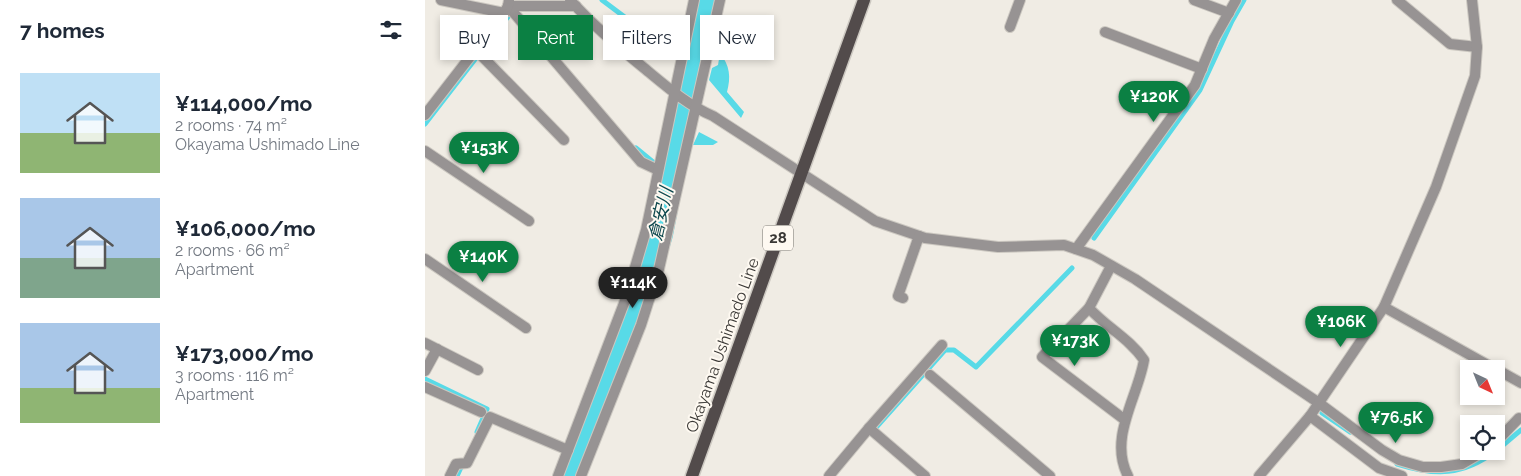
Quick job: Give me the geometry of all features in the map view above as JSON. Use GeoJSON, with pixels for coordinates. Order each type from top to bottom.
{"type":"FeatureCollection","features":[{"type":"Feature","properties":{"kind":"main road","name":"Okayama Ushimado Line"},"geometry":{"type":"LineString","coordinates":[[696,474],[801,173],[864,0]]}},
{"type":"Feature","properties":{"kind":"street"},"geometry":{"type":"LineString","coordinates":[[441,0],[511,8],[573,3],[622,50],[677,95],[694,107],[713,116],[875,221],[925,238],[998,247],[1063,245],[1093,255],[1135,279],[1319,403],[1382,450],[1399,460],[1423,467],[1462,464],[1469,460]]}},
{"type":"Feature","properties":{"kind":"street"},"geometry":{"type":"LineString","coordinates":[[557,476],[626,298],[646,230],[658,170],[677,95],[693,0]]}},
{"type":"Feature","properties":{"kind":"street"},"geometry":{"type":"LineString","coordinates":[[581,476],[641,325],[656,278],[720,0]]}},
{"type":"Feature","properties":{"kind":"street"},"geometry":{"type":"LineString","coordinates":[[1010,26],[1020,0]]}},
{"type":"Feature","properties":{"kind":"street"},"geometry":{"type":"LineString","coordinates":[[1194,0],[1229,13]]}},
{"type":"Feature","properties":{"kind":"street"},"geometry":{"type":"LineString","coordinates":[[1076,249],[1195,85],[1214,39],[1236,0]]}},
{"type":"Feature","properties":{"kind":"street"},"geometry":{"type":"LineString","coordinates":[[1397,0],[1450,44],[1477,47]]}},
{"type":"Feature","properties":{"kind":"street"},"geometry":{"type":"LineString","coordinates":[[1259,476],[1310,416],[1384,307],[1436,187],[1475,76],[1477,47],[1472,0]]}},
{"type":"Feature","properties":{"kind":"street"},"geometry":{"type":"LineString","coordinates":[[511,8],[641,162],[658,170]]}},
{"type":"Feature","properties":{"kind":"street"},"geometry":{"type":"LineString","coordinates":[[1105,32],[1202,70]]}},
{"type":"Feature","properties":{"kind":"street"},"geometry":{"type":"LineString","coordinates":[[425,115],[472,60]]}},
{"type":"Feature","properties":{"kind":"street"},"geometry":{"type":"LineString","coordinates":[[485,60],[564,140]]}},
{"type":"Feature","properties":{"kind":"street"},"geometry":{"type":"LineString","coordinates":[[425,151],[529,220]]}},
{"type":"Feature","properties":{"kind":"street"},"geometry":{"type":"LineString","coordinates":[[903,298],[898,296],[919,236]]}},
{"type":"Feature","properties":{"kind":"street"},"geometry":{"type":"LineString","coordinates":[[425,259],[526,328]]}},
{"type":"Feature","properties":{"kind":"street"},"geometry":{"type":"LineString","coordinates":[[1111,266],[1089,308],[1042,357],[1125,420]]}},
{"type":"Feature","properties":{"kind":"street"},"geometry":{"type":"LineString","coordinates":[[1384,307],[1480,360]]}},
{"type":"Feature","properties":{"kind":"street"},"geometry":{"type":"LineString","coordinates":[[1089,308],[1098,318],[1138,350],[1144,360],[1125,420],[1121,451],[1128,476]]}},
{"type":"Feature","properties":{"kind":"street"},"geometry":{"type":"LineString","coordinates":[[425,343],[478,370]]}},
{"type":"Feature","properties":{"kind":"street"},"geometry":{"type":"LineString","coordinates":[[829,476],[872,430],[942,345]]}},
{"type":"Feature","properties":{"kind":"street"},"geometry":{"type":"LineString","coordinates":[[425,371],[437,349]]}},
{"type":"Feature","properties":{"kind":"street"},"geometry":{"type":"LineString","coordinates":[[1505,374],[1521,383]]}},
{"type":"Feature","properties":{"kind":"street"},"geometry":{"type":"LineString","coordinates":[[929,375],[1050,476]]}},
{"type":"Feature","properties":{"kind":"street"},"geometry":{"type":"LineString","coordinates":[[425,387],[481,412]]}},
{"type":"Feature","properties":{"kind":"street"},"geometry":{"type":"LineString","coordinates":[[1310,416],[1379,468],[1402,476]]}},
{"type":"Feature","properties":{"kind":"street"},"geometry":{"type":"LineString","coordinates":[[450,476],[454,466],[467,463],[491,417],[568,450]]}},
{"type":"Feature","properties":{"kind":"street"},"geometry":{"type":"LineString","coordinates":[[1505,433],[1519,418]]}},
{"type":"Feature","properties":{"kind":"street"},"geometry":{"type":"LineString","coordinates":[[872,430],[925,476]]}},
{"type":"Feature","properties":{"kind":"water"},"geometry":{"type":"Polygon","coordinates":[[[719,60],[725,60],[726,62],[729,72],[727,92],[744,112],[741,118],[709,80],[712,68],[718,65],[719,60]]]}},
{"type":"Feature","properties":{"kind":"water"},"geometry":{"type":"Polygon","coordinates":[[[699,132],[718,142],[713,145],[693,145],[699,132]]]}},
{"type":"Feature","properties":{"kind":"waterway"},"geometry":{"type":"LineString","coordinates":[[425,124],[511,13],[516,0]]}},
{"type":"Feature","properties":{"kind":"waterway"},"geometry":{"type":"LineString","coordinates":[[602,0],[622,15]]}},
{"type":"Feature","properties":{"kind":"waterway","name":"倉安川"},"geometry":{"type":"LineString","coordinates":[[570,476],[644,280],[658,234],[706,0]]}},
{"type":"Feature","properties":{"kind":"waterway"},"geometry":{"type":"LineString","coordinates":[[1094,238],[1200,90],[1232,21],[1244,0]]}},
{"type":"Feature","properties":{"kind":"waterway","name":"倉安川"},"geometry":{"type":"LineString","coordinates":[[687,62],[693,65]]}},
{"type":"Feature","properties":{"kind":"waterway"},"geometry":{"type":"LineString","coordinates":[[676,138],[690,140]]}},
{"type":"Feature","properties":{"kind":"waterway"},"geometry":{"type":"LineString","coordinates":[[636,148],[653,162]]}},
{"type":"Feature","properties":{"kind":"waterway"},"geometry":{"type":"LineString","coordinates":[[662,165],[671,167]]}},
{"type":"Feature","properties":{"kind":"waterway"},"geometry":{"type":"LineString","coordinates":[[872,432],[945,350],[954,350],[976,367],[1072,268]]}},
{"type":"Feature","properties":{"kind":"waterway"},"geometry":{"type":"LineString","coordinates":[[425,379],[487,409],[477,432]]}},
{"type":"Feature","properties":{"kind":"waterway"},"geometry":{"type":"LineString","coordinates":[[1322,413],[1350,432]]}},
{"type":"Feature","properties":{"kind":"waterway"},"geometry":{"type":"LineString","coordinates":[[1505,443],[1521,430]]}},
{"type":"Feature","properties":{"kind":"waterway"},"geometry":{"type":"LineString","coordinates":[[1397,464],[1436,472],[1460,469],[1482,460]]}},
{"type":"Feature","properties":{"kind":"waterway"},"geometry":{"type":"LineString","coordinates":[[457,476],[463,463]]}}]}
